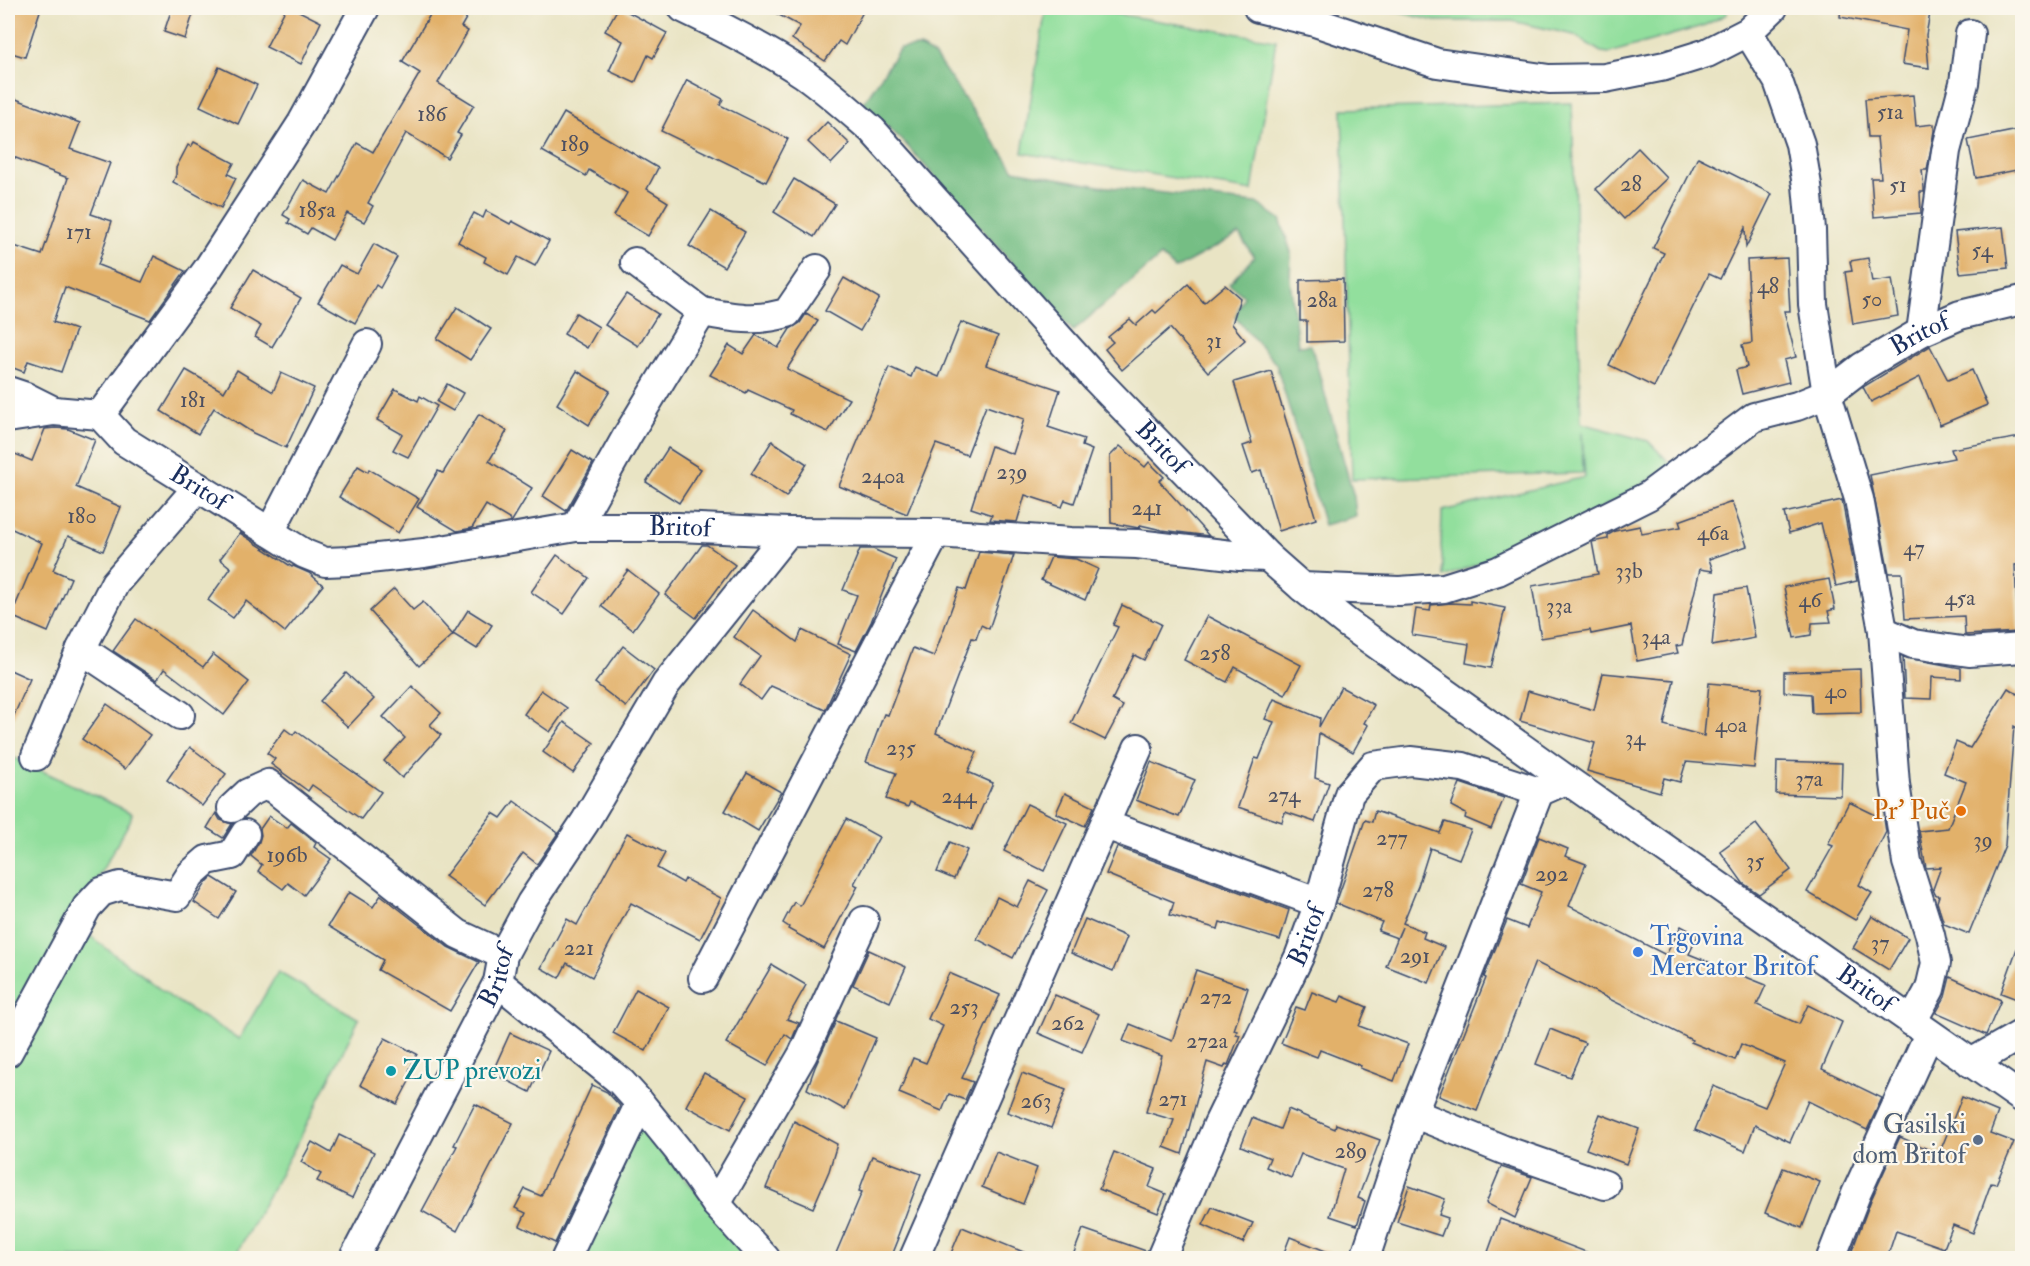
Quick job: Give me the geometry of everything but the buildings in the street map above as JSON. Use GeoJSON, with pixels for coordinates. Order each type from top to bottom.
{"type":"FeatureCollection","features":[{"type":"Feature","properties":{"kind":"street"},"geometry":{"type":"LineString","coordinates":[[8,418],[54,411],[100,415],[207,270],[302,123],[365,8]]}},
{"type":"Feature","properties":{"kind":"street","name":"Britof"},"geometry":{"type":"LineString","coordinates":[[683,8],[765,50],[806,75],[872,130],[1096,379],[1268,557],[1302,587],[1347,623],[1567,780],[2022,1098]]}},
{"type":"Feature","properties":{"kind":"street"},"geometry":{"type":"LineString","coordinates":[[1258,8],[1315,21],[1437,63],[1549,79],[1605,78],[1665,66],[1707,52],[1748,32],[1773,8]]}},
{"type":"Feature","properties":{"kind":"street"},"geometry":{"type":"LineString","coordinates":[[1748,32],[1778,81],[1800,144],[1807,185],[1813,304],[1827,394],[1859,499],[1883,631],[1894,784],[1906,862],[1930,935],[1936,963],[1920,1028],[1831,1258]]}},
{"type":"Feature","properties":{"kind":"street"},"geometry":{"type":"LineString","coordinates":[[1921,332],[1946,151],[1964,83],[1970,34]]}},
{"type":"Feature","properties":{"kind":"street"},"geometry":{"type":"LineString","coordinates":[[635,262],[702,312],[729,317],[765,319],[787,313],[817,270]]}},
{"type":"Feature","properties":{"kind":"street","name":"Britof"},"geometry":{"type":"LineString","coordinates":[[1302,587],[1399,591],[1444,588],[1498,571],[1648,496],[1754,417],[1797,406],[1827,394],[1862,367],[1921,332],[1960,315],[2022,300]]}},
{"type":"Feature","properties":{"kind":"street"},"geometry":{"type":"LineString","coordinates":[[576,527],[627,436],[702,312]]}},
{"type":"Feature","properties":{"kind":"street"},"geometry":{"type":"LineString","coordinates":[[270,532],[368,344]]}},
{"type":"Feature","properties":{"kind":"street"},"geometry":{"type":"LineString","coordinates":[[8,391],[54,411]]}},
{"type":"Feature","properties":{"kind":"street","name":"Britof"},"geometry":{"type":"LineString","coordinates":[[100,415],[124,441],[305,554],[325,561],[350,561],[424,553],[576,527],[936,533],[1137,544],[1268,557]]}},
{"type":"Feature","properties":{"kind":"street"},"geometry":{"type":"LineString","coordinates":[[36,756],[81,649],[116,584],[198,487]]}},
{"type":"Feature","properties":{"kind":"street","name":"Britof"},"geometry":{"type":"LineString","coordinates":[[354,1258],[531,903],[585,822],[666,684],[788,532]]}},
{"type":"Feature","properties":{"kind":"street"},"geometry":{"type":"LineString","coordinates":[[703,978],[936,533]]}},
{"type":"Feature","properties":{"kind":"street"},"geometry":{"type":"LineString","coordinates":[[1883,631],[1913,644],[1970,652],[2022,648]]}},
{"type":"Feature","properties":{"kind":"street"},"geometry":{"type":"LineString","coordinates":[[81,649],[180,715]]}},
{"type":"Feature","properties":{"kind":"street"},"geometry":{"type":"LineString","coordinates":[[914,1258],[1138,748]]}},
{"type":"Feature","properties":{"kind":"street","name":"Britof"},"geometry":{"type":"LineString","coordinates":[[1161,1258],[1218,1124],[1299,957],[1319,903],[1349,794],[1373,766],[1411,761],[1463,767],[1539,792]]}},
{"type":"Feature","properties":{"kind":"street"},"geometry":{"type":"LineString","coordinates":[[1365,1258],[1413,1113],[1539,792],[1567,780]]}},
{"type":"Feature","properties":{"kind":"street"},"geometry":{"type":"LineString","coordinates":[[232,808],[248,793],[268,784],[500,969],[621,1082],[678,1150],[716,1204],[765,1258]]}},
{"type":"Feature","properties":{"kind":"street"},"geometry":{"type":"LineString","coordinates":[[1106,825],[1319,903]]}},
{"type":"Feature","properties":{"kind":"street"},"geometry":{"type":"LineString","coordinates":[[8,1052],[87,907],[101,892],[120,886],[177,896],[191,874],[207,860],[232,855],[245,834]]}},
{"type":"Feature","properties":{"kind":"street"},"geometry":{"type":"LineString","coordinates":[[716,1204],[803,1054],[864,921]]}},
{"type":"Feature","properties":{"kind":"street"},"geometry":{"type":"LineString","coordinates":[[1971,1063],[2022,1034]]}},
{"type":"Feature","properties":{"kind":"street"},"geometry":{"type":"LineString","coordinates":[[566,1258],[640,1103]]}},
{"type":"Feature","properties":{"kind":"street"},"geometry":{"type":"LineString","coordinates":[[1413,1113],[1504,1150],[1605,1185]]}},
{"type":"Feature","properties":{"kind":"green space"},"geometry":{"type":"Polygon","coordinates":[[[1046,8],[1080,8],[1276,40],[1252,191],[1022,153],[1046,8]]]}},
{"type":"Feature","properties":{"kind":"green space"},"geometry":{"type":"Polygon","coordinates":[[[1380,8],[1727,8],[1727,14],[1703,26],[1609,53],[1601,52],[1574,35],[1512,21],[1435,21],[1380,8]]]}},
{"type":"Feature","properties":{"kind":"green space"},"geometry":{"type":"Polygon","coordinates":[[[920,47],[935,56],[1014,170],[1099,186],[1256,203],[1280,219],[1291,252],[1290,279],[1298,346],[1311,345],[1354,497],[1356,516],[1324,525],[1276,364],[1235,317],[1244,296],[1229,284],[1254,257],[1239,234],[1175,269],[1161,256],[1073,331],[902,140],[863,104],[900,48],[920,47]]]}},
{"type":"Feature","properties":{"kind":"green space"},"geometry":{"type":"Polygon","coordinates":[[[1572,103],[1581,423],[1648,441],[1673,466],[1562,531],[1444,577],[1441,546],[1442,511],[1585,477],[1582,432],[1583,473],[1352,479],[1342,109],[1572,103]]]}},
{"type":"Feature","properties":{"kind":"green space"},"geometry":{"type":"Polygon","coordinates":[[[8,755],[132,813],[130,821],[8,1036],[8,755]]]}},
{"type":"Feature","properties":{"kind":"green space"},"geometry":{"type":"Polygon","coordinates":[[[81,929],[173,999],[239,1039],[278,972],[359,1019],[300,1138],[234,1258],[8,1258],[8,1062],[81,929]]]}},
{"type":"Feature","properties":{"kind":"green space"},"geometry":{"type":"Polygon","coordinates":[[[638,1124],[754,1258],[573,1258],[638,1124]]]}},
{"type":"Feature","properties":{"kind":"place","name":"Pr' Puč"},"geometry":{"type":"Point","coordinates":[1961,811]}},
{"type":"Feature","properties":{"kind":"place","name":"Trgovina Mercator Britof"},"geometry":{"type":"Point","coordinates":[1638,952]}},
{"type":"Feature","properties":{"kind":"place","name":"ZUP prevozi"},"geometry":{"type":"Point","coordinates":[391,1071]}},
{"type":"Feature","properties":{"kind":"place","name":"Gasilski dom Britof"},"geometry":{"type":"Point","coordinates":[1978,1140]}}]}
